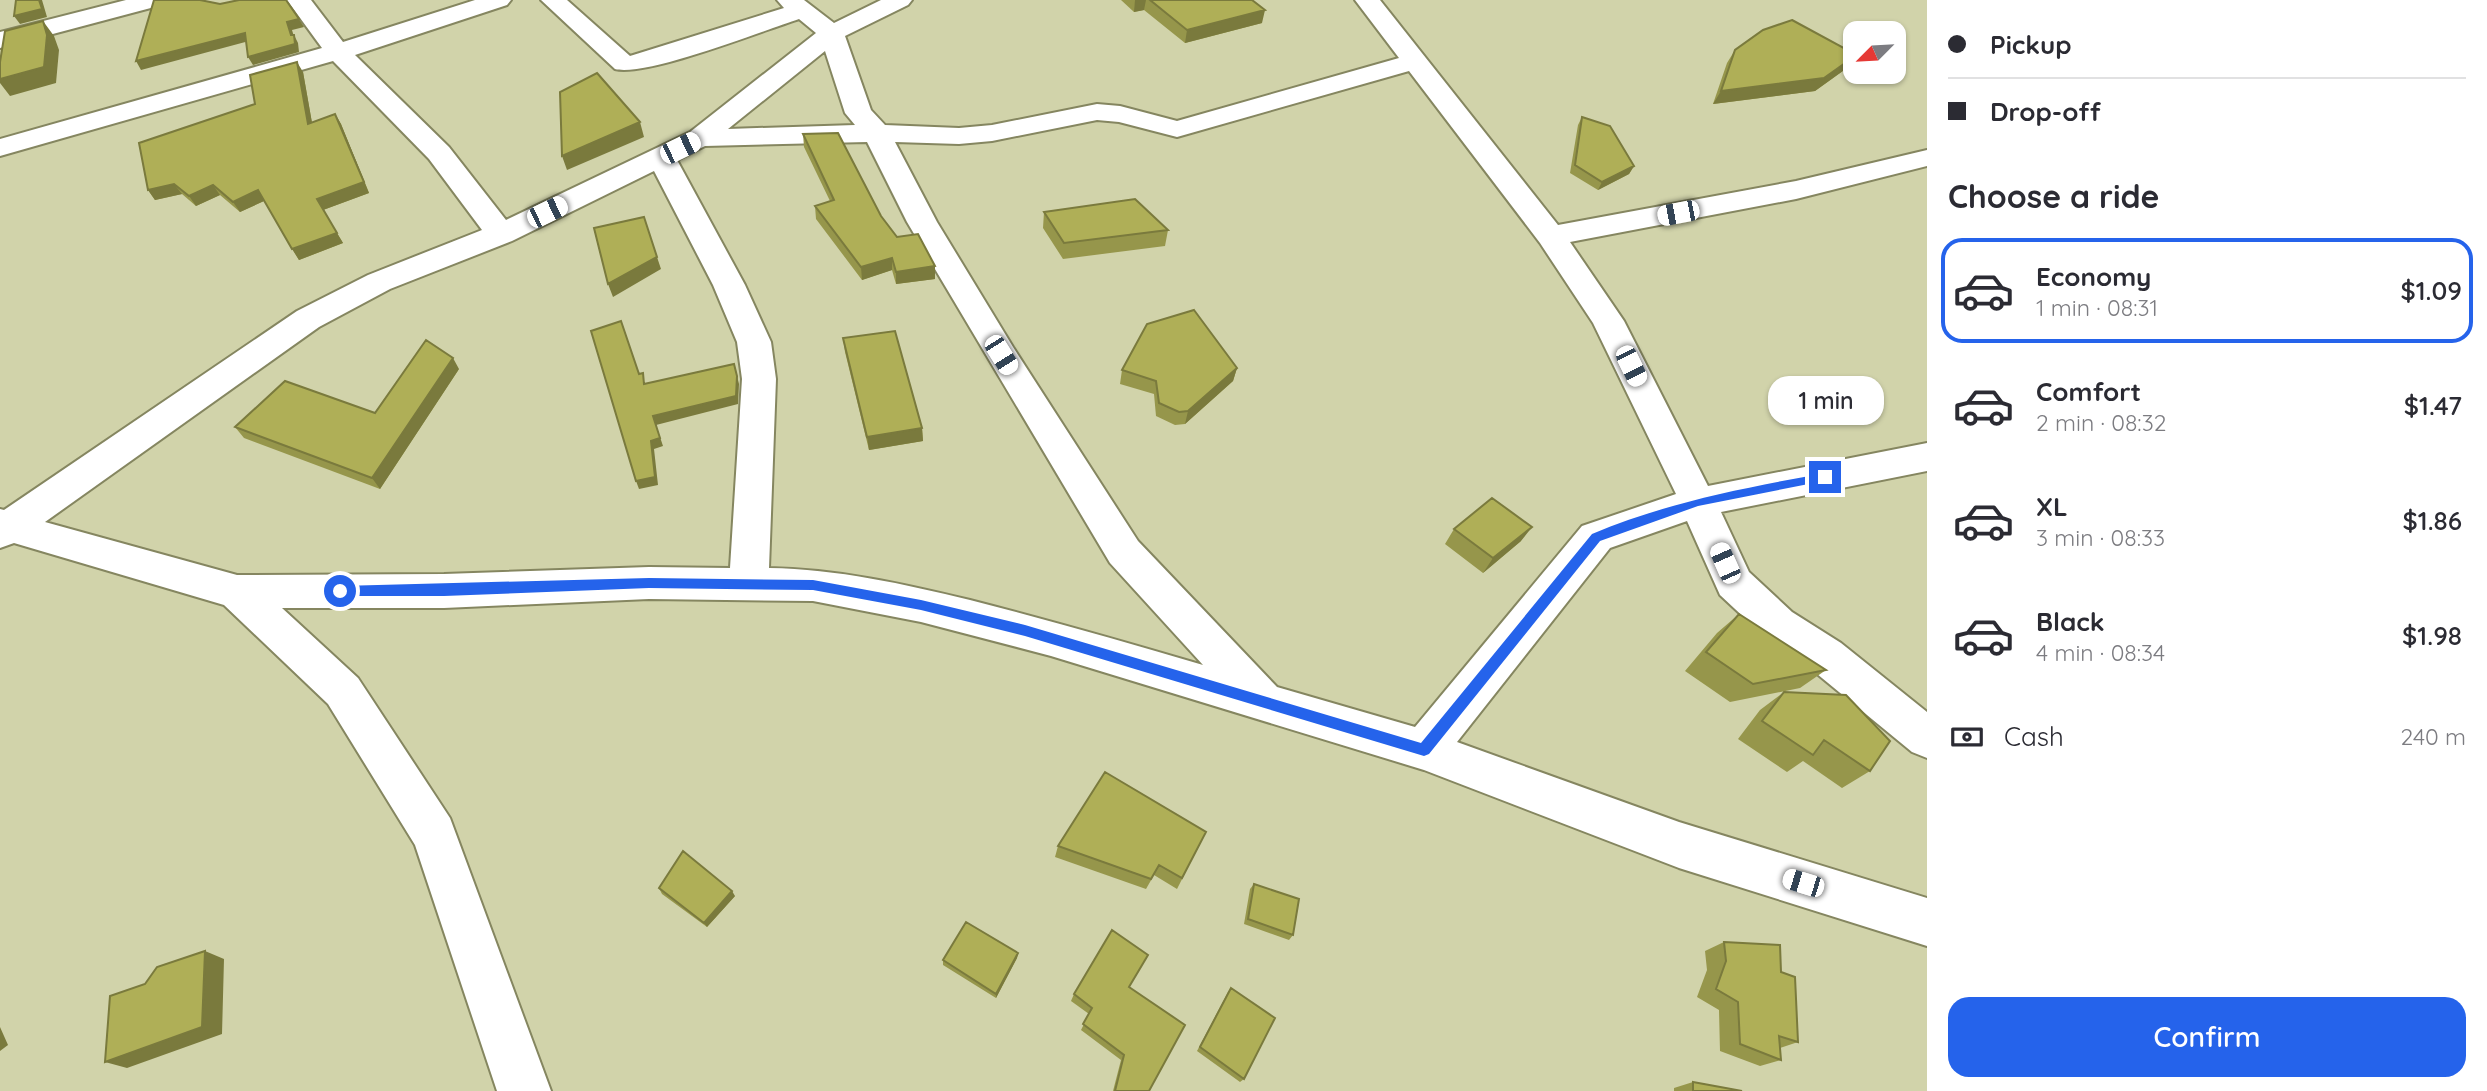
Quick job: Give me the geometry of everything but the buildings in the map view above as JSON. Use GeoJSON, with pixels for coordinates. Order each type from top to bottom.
{"type":"FeatureCollection","features":[{"type":"Feature","properties":{"kind":"street"},"geometry":{"type":"LineString","coordinates":[[0,40],[154,0]]}},
{"type":"Feature","properties":{"kind":"street"},"geometry":{"type":"LineString","coordinates":[[299,0],[338,52],[439,153],[501,234]]}},
{"type":"Feature","properties":{"kind":"street"},"geometry":{"type":"LineString","coordinates":[[0,148],[338,52],[499,0]]}},
{"type":"Feature","properties":{"kind":"street"},"geometry":{"type":"LineString","coordinates":[[553,0],[624,64],[642,62],[796,5],[832,33],[858,113],[877,133],[937,246],[1124,552],[1263,701]]}},
{"type":"Feature","properties":{"kind":"street"},"geometry":{"type":"LineString","coordinates":[[3,528],[308,319],[379,282],[501,234],[700,138],[832,33],[900,0]]}},
{"type":"Feature","properties":{"kind":"street"},"geometry":{"type":"LineString","coordinates":[[1367,0],[1551,236],[1608,321],[1698,502],[1734,583],[1778,624],[1826,656],[1927,738]]}},
{"type":"Feature","properties":{"kind":"street"},"geometry":{"type":"LineString","coordinates":[[700,138],[877,133],[959,136],[992,133],[1097,112],[1120,114],[1177,130],[1416,61]]}},
{"type":"Feature","properties":{"kind":"street"},"geometry":{"type":"LineString","coordinates":[[661,157],[729,285],[754,342],[759,379],[749,584]]}},
{"type":"Feature","properties":{"kind":"street"},"geometry":{"type":"LineString","coordinates":[[1551,236],[1796,190],[1927,158]]}},
{"type":"Feature","properties":{"kind":"street"},"geometry":{"type":"LineString","coordinates":[[1424,750],[1596,537],[1626,524],[1698,502],[1927,457]]}},
{"type":"Feature","properties":{"kind":"street"},"geometry":{"type":"LineString","coordinates":[[3,528],[237,592],[444,591],[649,583],[813,585],[921,605],[1025,631],[1424,750],[1679,845],[1927,922]]}},
{"type":"Feature","properties":{"kind":"street"},"geometry":{"type":"LineString","coordinates":[[237,592],[343,691],[435,834],[524,1091]]}},
{"type":"Feature","properties":{"kind":"route"},"geometry":{"type":"LineString","coordinates":[[340,591],[444,591],[649,583],[813,585],[921,605],[1025,631],[1424,750],[1596,537],[1626,524],[1698,502],[1825,477]]}}]}
